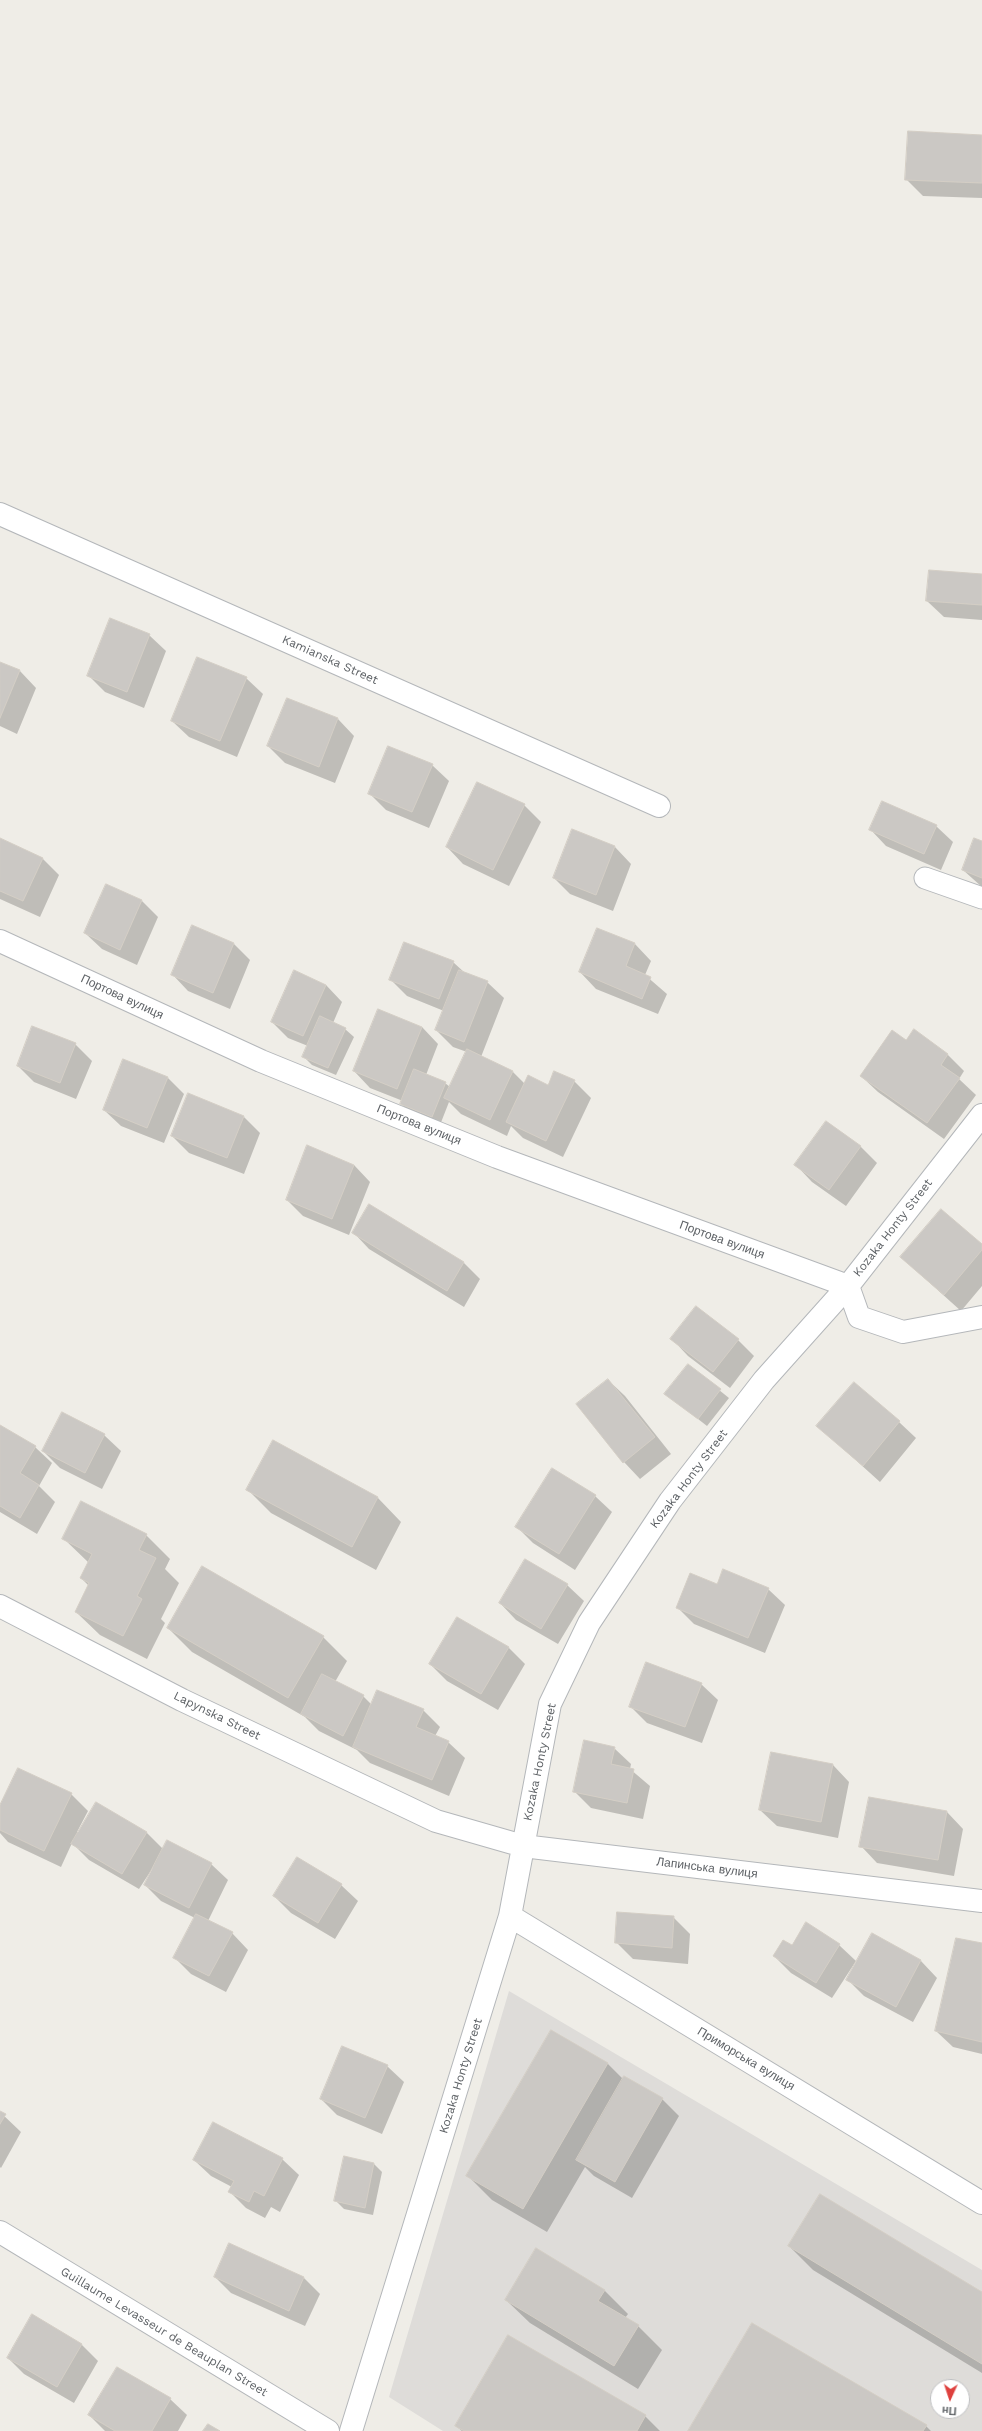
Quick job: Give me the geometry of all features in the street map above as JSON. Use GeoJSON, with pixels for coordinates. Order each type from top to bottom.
{"type":"FeatureCollection","features":[{"type":"Feature","properties":{"kind":"street","name":"Kamianska Street"},"geometry":{"type":"LineString","coordinates":[[0,514],[659,806]]}},
{"type":"Feature","properties":{"kind":"street","name":"Портова вулиця"},"geometry":{"type":"LineString","coordinates":[[0,941],[261,1062],[497,1157],[848,1286]]}},
{"type":"Feature","properties":{"kind":"street","name":"Kozaka Honty Street"},"geometry":{"type":"LineString","coordinates":[[351,2431],[510,1916],[550,1704],[589,1623],[670,1501],[764,1380],[848,1286],[982,1115]]}},
{"type":"Feature","properties":{"kind":"street"},"geometry":{"type":"LineString","coordinates":[[848,1286],[859,1317],[903,1332],[982,1317]]}},
{"type":"Feature","properties":{"kind":"street","name":"Лапинська вулиця"},"geometry":{"type":"LineString","coordinates":[[0,1606],[182,1700],[436,1821],[523,1846],[982,1901]]}},
{"type":"Feature","properties":{"kind":"street","name":"Приморська вулиця"},"geometry":{"type":"LineString","coordinates":[[510,1916],[982,2202]]}},
{"type":"Feature","properties":{"kind":"street","name":"Guillaume Levasseur de Beauplan Street"},"geometry":{"type":"LineString","coordinates":[[0,2232],[328,2431]]}},
{"type":"Feature","properties":{"kind":"lane"},"geometry":{"type":"LineString","coordinates":[[925,878],[982,898]]}},
{"type":"Feature","properties":{"kind":"shaded area"},"geometry":{"type":"Polygon","coordinates":[[[509,1991],[982,2270],[982,2431],[443,2431],[389,2397],[509,1991]]]}},
{"type":"Feature","properties":{"kind":"building"},"geometry":{"type":"Polygon","coordinates":[[[908,131],[982,135],[982,183],[905,180],[908,131]]]}},
{"type":"Feature","properties":{"kind":"building"},"geometry":{"type":"Polygon","coordinates":[[[929,570],[982,574],[982,605],[926,601],[929,570]]]}},
{"type":"Feature","properties":{"kind":"building"},"geometry":{"type":"Polygon","coordinates":[[[110,618],[150,634],[127,692],[87,676],[110,618]]]}},
{"type":"Feature","properties":{"kind":"building"},"geometry":{"type":"Polygon","coordinates":[[[197,657],[247,677],[220,741],[171,721],[197,657]]]}},
{"type":"Feature","properties":{"kind":"building"},"geometry":{"type":"Polygon","coordinates":[[[0,662],[20,670],[0,718],[0,662]]]}},
{"type":"Feature","properties":{"kind":"building"},"geometry":{"type":"Polygon","coordinates":[[[287,698],[338,718],[319,767],[267,746],[287,698]]]}},
{"type":"Feature","properties":{"kind":"building"},"geometry":{"type":"Polygon","coordinates":[[[388,746],[433,764],[412,812],[368,794],[388,746]]]}},
{"type":"Feature","properties":{"kind":"building"},"geometry":{"type":"Polygon","coordinates":[[[477,782],[525,804],[493,870],[446,847],[477,782]]]}},
{"type":"Feature","properties":{"kind":"building"},"geometry":{"type":"Polygon","coordinates":[[[882,801],[937,825],[924,854],[869,830],[882,801]]]}},
{"type":"Feature","properties":{"kind":"building"},"geometry":{"type":"Polygon","coordinates":[[[572,829],[615,846],[596,895],[553,878],[572,829]]]}},
{"type":"Feature","properties":{"kind":"building"},"geometry":{"type":"Polygon","coordinates":[[[0,838],[43,858],[23,901],[0,891],[0,838]]]}},
{"type":"Feature","properties":{"kind":"building"},"geometry":{"type":"Polygon","coordinates":[[[974,838],[982,841],[982,878],[962,870],[974,838]]]}},
{"type":"Feature","properties":{"kind":"building"},"geometry":{"type":"Polygon","coordinates":[[[106,884],[142,900],[120,950],[84,933],[106,884]]]}},
{"type":"Feature","properties":{"kind":"building"},"geometry":{"type":"Polygon","coordinates":[[[192,925],[234,943],[213,993],[171,975],[192,925]]]}},
{"type":"Feature","properties":{"kind":"building"},"geometry":{"type":"Polygon","coordinates":[[[597,928],[635,943],[626,966],[651,977],[642,999],[579,972],[597,928]]]}},
{"type":"Feature","properties":{"kind":"building"},"geometry":{"type":"Polygon","coordinates":[[[404,942],[454,961],[439,999],[389,980],[404,942]]]}},
{"type":"Feature","properties":{"kind":"building"},"geometry":{"type":"Polygon","coordinates":[[[294,970],[326,985],[303,1036],[271,1022],[294,970]]]}},
{"type":"Feature","properties":{"kind":"building"},"geometry":{"type":"Polygon","coordinates":[[[459,970],[488,981],[464,1042],[435,1030],[459,970]]]}},
{"type":"Feature","properties":{"kind":"building"},"geometry":{"type":"Polygon","coordinates":[[[378,1009],[422,1027],[397,1089],[353,1071],[378,1009]]]}},
{"type":"Feature","properties":{"kind":"building"},"geometry":{"type":"Polygon","coordinates":[[[320,1016],[346,1028],[328,1068],[302,1057],[320,1016]]]}},
{"type":"Feature","properties":{"kind":"building"},"geometry":{"type":"Polygon","coordinates":[[[32,1026],[76,1043],[60,1083],[17,1066],[32,1026]]]}},
{"type":"Feature","properties":{"kind":"building"},"geometry":{"type":"Polygon","coordinates":[[[914,1029],[948,1054],[941,1065],[960,1078],[927,1123],[860,1076],[892,1030],[906,1040],[914,1029]]]}},
{"type":"Feature","properties":{"kind":"building"},"geometry":{"type":"Polygon","coordinates":[[[467,1049],[513,1071],[490,1120],[444,1098],[467,1049]]]}},
{"type":"Feature","properties":{"kind":"building"},"geometry":{"type":"Polygon","coordinates":[[[123,1059],[168,1077],[147,1128],[103,1110],[123,1059]]]}},
{"type":"Feature","properties":{"kind":"building"},"geometry":{"type":"Polygon","coordinates":[[[414,1069],[446,1082],[432,1117],[400,1104],[414,1069]]]}},
{"type":"Feature","properties":{"kind":"building"},"geometry":{"type":"Polygon","coordinates":[[[554,1071],[575,1080],[546,1141],[506,1122],[528,1075],[548,1085],[554,1071]]]}},
{"type":"Feature","properties":{"kind":"building"},"geometry":{"type":"Polygon","coordinates":[[[188,1093],[244,1116],[227,1158],[171,1136],[188,1093]]]}},
{"type":"Feature","properties":{"kind":"building"},"geometry":{"type":"Polygon","coordinates":[[[826,1121],[861,1146],[829,1190],[794,1165],[826,1121]]]}},
{"type":"Feature","properties":{"kind":"building"},"geometry":{"type":"Polygon","coordinates":[[[307,1145],[354,1165],[332,1219],[286,1200],[307,1145]]]}},
{"type":"Feature","properties":{"kind":"building"},"geometry":{"type":"Polygon","coordinates":[[[369,1204],[464,1262],[447,1291],[352,1233],[369,1204]]]}},
{"type":"Feature","properties":{"kind":"building"},"geometry":{"type":"Polygon","coordinates":[[[941,1209],[982,1244],[982,1250],[944,1295],[900,1257],[941,1209]]]}},
{"type":"Feature","properties":{"kind":"building"},"geometry":{"type":"Polygon","coordinates":[[[696,1306],[739,1339],[713,1372],[670,1339],[696,1306]]]}},
{"type":"Feature","properties":{"kind":"building"},"geometry":{"type":"Polygon","coordinates":[[[688,1364],[721,1389],[698,1419],[664,1394],[688,1364]]]}},
{"type":"Feature","properties":{"kind":"building"},"geometry":{"type":"Polygon","coordinates":[[[608,1379],[655,1437],[623,1463],[576,1404],[608,1379]]]}},
{"type":"Feature","properties":{"kind":"building"},"geometry":{"type":"Polygon","coordinates":[[[854,1382],[900,1421],[863,1466],[816,1426],[854,1382]]]}},
{"type":"Feature","properties":{"kind":"building"},"geometry":{"type":"Polygon","coordinates":[[[62,1412],[105,1434],[85,1473],[42,1451],[62,1412]]]}},
{"type":"Feature","properties":{"kind":"building"},"geometry":{"type":"Polygon","coordinates":[[[0,1425],[36,1446],[20,1473],[39,1485],[20,1518],[0,1506],[0,1425]]]}},
{"type":"Feature","properties":{"kind":"building"},"geometry":{"type":"Polygon","coordinates":[[[273,1440],[378,1497],[352,1547],[246,1490],[273,1440]]]}},
{"type":"Feature","properties":{"kind":"building"},"geometry":{"type":"Polygon","coordinates":[[[552,1468],[596,1495],[559,1554],[515,1527],[552,1468]]]}},
{"type":"Feature","properties":{"kind":"building"},"geometry":{"type":"Polygon","coordinates":[[[81,1501],[147,1534],[139,1550],[156,1558],[137,1596],[142,1599],[123,1636],[75,1612],[89,1583],[80,1578],[92,1554],[62,1539],[81,1501]]]}},
{"type":"Feature","properties":{"kind":"building"},"geometry":{"type":"Polygon","coordinates":[[[525,1559],[568,1584],[541,1629],[499,1603],[525,1559]]]}},
{"type":"Feature","properties":{"kind":"building"},"geometry":{"type":"Polygon","coordinates":[[[202,1566],[324,1636],[288,1698],[167,1628],[202,1566]]]}},
{"type":"Feature","properties":{"kind":"building"},"geometry":{"type":"Polygon","coordinates":[[[723,1569],[769,1588],[748,1638],[676,1608],[690,1573],[717,1584],[723,1569]]]}},
{"type":"Feature","properties":{"kind":"building"},"geometry":{"type":"Polygon","coordinates":[[[457,1617],[509,1647],[481,1694],[429,1664],[457,1617]]]}},
{"type":"Feature","properties":{"kind":"building"},"geometry":{"type":"Polygon","coordinates":[[[646,1662],[702,1683],[685,1727],[629,1707],[646,1662]]]}},
{"type":"Feature","properties":{"kind":"building"},"geometry":{"type":"Polygon","coordinates":[[[322,1674],[364,1695],[343,1736],[301,1714],[322,1674]]]}},
{"type":"Feature","properties":{"kind":"building"},"geometry":{"type":"Polygon","coordinates":[[[377,1690],[424,1709],[416,1727],[449,1741],[432,1780],[353,1747],[377,1690]]]}},
{"type":"Feature","properties":{"kind":"building"},"geometry":{"type":"Polygon","coordinates":[[[584,1740],[615,1747],[611,1764],[634,1769],[627,1803],[573,1792],[584,1740]]]}},
{"type":"Feature","properties":{"kind":"building"},"geometry":{"type":"Polygon","coordinates":[[[771,1752],[833,1764],[821,1822],[759,1810],[771,1752]]]}},
{"type":"Feature","properties":{"kind":"building"},"geometry":{"type":"Polygon","coordinates":[[[18,1768],[72,1793],[44,1851],[0,1830],[0,1805],[18,1768]]]}},
{"type":"Feature","properties":{"kind":"building"},"geometry":{"type":"Polygon","coordinates":[[[869,1797],[947,1811],[938,1860],[859,1847],[869,1797]]]}},
{"type":"Feature","properties":{"kind":"building"},"geometry":{"type":"Polygon","coordinates":[[[96,1802],[147,1832],[122,1874],[71,1844],[96,1802]]]}},
{"type":"Feature","properties":{"kind":"building"},"geometry":{"type":"Polygon","coordinates":[[[167,1840],[212,1863],[189,1908],[144,1885],[167,1840]]]}},
{"type":"Feature","properties":{"kind":"building"},"geometry":{"type":"Polygon","coordinates":[[[297,1857],[342,1884],[318,1923],[273,1896],[297,1857]]]}},
{"type":"Feature","properties":{"kind":"building"},"geometry":{"type":"Polygon","coordinates":[[[617,1912],[674,1916],[672,1948],[615,1943],[617,1912]]]}},
{"type":"Feature","properties":{"kind":"building"},"geometry":{"type":"Polygon","coordinates":[[[196,1914],[233,1932],[209,1976],[173,1958],[196,1914]]]}},
{"type":"Feature","properties":{"kind":"building"},"geometry":{"type":"Polygon","coordinates":[[[806,1922],[840,1944],[816,1983],[773,1956],[783,1940],[792,1945],[806,1922]]]}},
{"type":"Feature","properties":{"kind":"building"},"geometry":{"type":"Polygon","coordinates":[[[872,1933],[921,1960],[896,2007],[846,1980],[872,1933]]]}},
{"type":"Feature","properties":{"kind":"building"},"geometry":{"type":"Polygon","coordinates":[[[956,1938],[982,1943],[982,2042],[935,2031],[956,1938]]]}},
{"type":"Feature","properties":{"kind":"building"},"geometry":{"type":"Polygon","coordinates":[[[551,2030],[608,2063],[523,2209],[466,2176],[551,2030]]]}},
{"type":"Feature","properties":{"kind":"building"},"geometry":{"type":"Polygon","coordinates":[[[342,2046],[388,2065],[365,2118],[320,2099],[342,2046]]]}},
{"type":"Feature","properties":{"kind":"building"},"geometry":{"type":"Polygon","coordinates":[[[624,2076],[663,2098],[615,2182],[576,2160],[624,2076]]]}},
{"type":"Feature","properties":{"kind":"building"},"geometry":{"type":"Polygon","coordinates":[[[0,2111],[6,2114],[0,2124],[0,2111]]]}},
{"type":"Feature","properties":{"kind":"building"},"geometry":{"type":"Polygon","coordinates":[[[213,2122],[283,2158],[264,2196],[254,2191],[249,2202],[228,2192],[234,2181],[193,2160],[213,2122]]]}},
{"type":"Feature","properties":{"kind":"building"},"geometry":{"type":"Polygon","coordinates":[[[344,2156],[374,2163],[365,2208],[334,2201],[344,2156]]]}},
{"type":"Feature","properties":{"kind":"building"},"geometry":{"type":"Polygon","coordinates":[[[820,2194],[982,2292],[982,2364],[788,2246],[820,2194]]]}},
{"type":"Feature","properties":{"kind":"building"},"geometry":{"type":"Polygon","coordinates":[[[229,2243],[304,2277],[289,2311],[214,2277],[229,2243]]]}},
{"type":"Feature","properties":{"kind":"building"},"geometry":{"type":"Polygon","coordinates":[[[536,2248],[605,2290],[598,2301],[639,2325],[614,2366],[505,2300],[536,2248]]]}},
{"type":"Feature","properties":{"kind":"building"},"geometry":{"type":"Polygon","coordinates":[[[32,2314],[82,2344],[57,2387],[7,2358],[32,2314]]]}},
{"type":"Feature","properties":{"kind":"building"},"geometry":{"type":"Polygon","coordinates":[[[752,2323],[927,2425],[923,2431],[688,2431],[752,2323]]]}},
{"type":"Feature","properties":{"kind":"building"},"geometry":{"type":"Polygon","coordinates":[[[508,2335],[646,2415],[637,2431],[464,2431],[455,2426],[508,2335]]]}},
{"type":"Feature","properties":{"kind":"building"},"geometry":{"type":"Polygon","coordinates":[[[117,2367],[171,2398],[152,2431],[115,2431],[88,2415],[117,2367]]]}},
{"type":"Feature","properties":{"kind":"building"},"geometry":{"type":"Polygon","coordinates":[[[208,2424],[220,2431],[203,2431],[208,2424]]]}}]}
